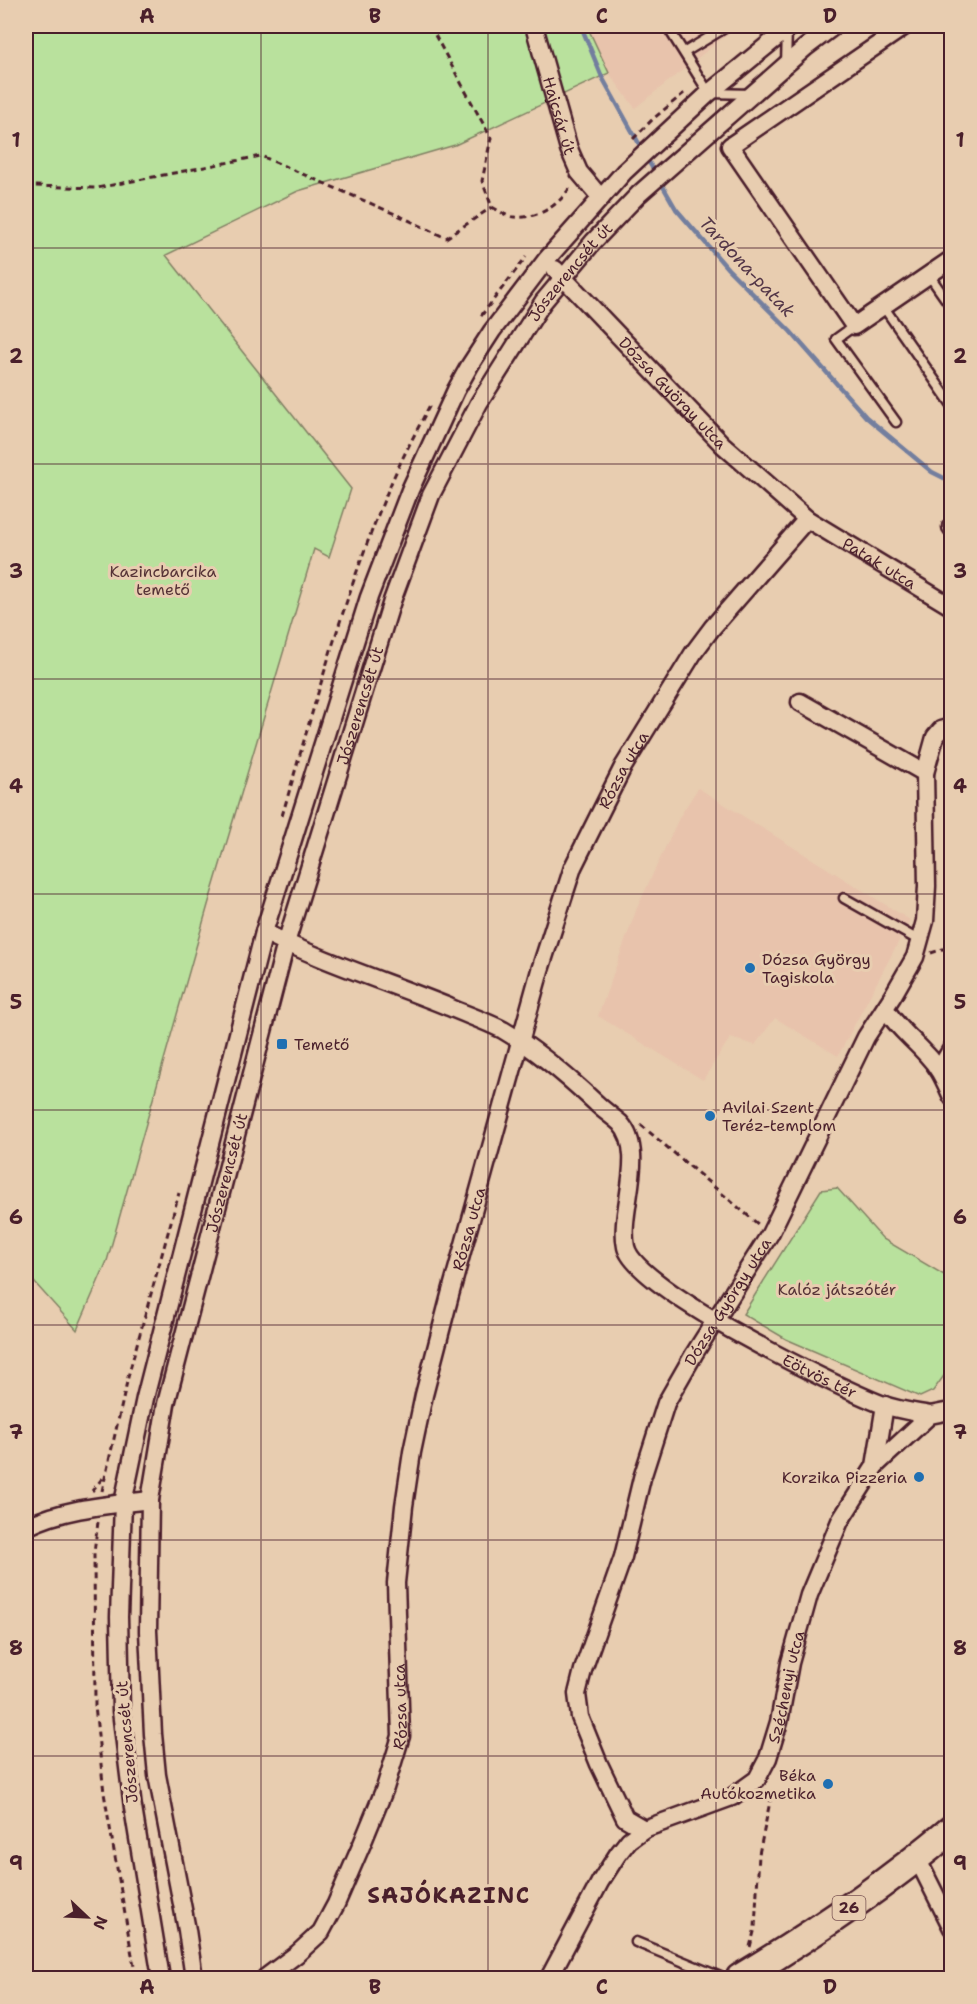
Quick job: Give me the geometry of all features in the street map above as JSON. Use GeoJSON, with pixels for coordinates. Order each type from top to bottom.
{"type":"FeatureCollection","features":[{"type":"Feature","properties":{"kind":"main road","name":"26"},"geometry":{"type":"LineString","coordinates":[[740,1978],[835,1918],[917,1858],[951,1829]]}},
{"type":"Feature","properties":{"kind":"street","name":"Hajcsár út"},"geometry":{"type":"LineString","coordinates":[[534,26],[543,51],[560,121],[579,172],[601,198]]}},
{"type":"Feature","properties":{"kind":"street","name":"Jószerencsét út"},"geometry":{"type":"LineString","coordinates":[[194,1978],[157,1775],[153,1734],[148,1631],[150,1500],[166,1404],[286,943],[392,601],[431,495],[479,403],[543,302],[563,276],[639,194],[786,64],[834,26]]}},
{"type":"Feature","properties":{"kind":"street"},"geometry":{"type":"LineString","coordinates":[[905,26],[730,146],[854,326],[951,260]]}},
{"type":"Feature","properties":{"kind":"street","name":"Jószerencsét út"},"geometry":{"type":"LineString","coordinates":[[161,1978],[133,1808],[121,1712],[119,1617],[123,1503],[145,1398],[264,932],[369,597],[410,490],[470,365],[492,331],[546,260],[624,172],[661,135],[788,27]]}},
{"type":"Feature","properties":{"kind":"street","name":"Dózsa György utca"},"geometry":{"type":"LineString","coordinates":[[546,260],[723,445],[807,519]]}},
{"type":"Feature","properties":{"kind":"street","name":"Patak utca"},"geometry":{"type":"LineString","coordinates":[[807,519],[951,607]]}},
{"type":"Feature","properties":{"kind":"street","name":"Rózsa utca"},"geometry":{"type":"LineString","coordinates":[[265,1978],[321,1932],[336,1904],[385,1788],[401,1736],[396,1583],[412,1452],[450,1295],[540,970],[573,867],[624,767],[700,644],[807,519]]}},
{"type":"Feature","properties":{"kind":"street"},"geometry":{"type":"LineString","coordinates":[[800,702],[925,773]]}},
{"type":"Feature","properties":{"kind":"street","name":"Dózsa György utca"},"geometry":{"type":"LineString","coordinates":[[644,1829],[625,1818],[580,1717],[578,1694],[584,1670],[623,1557],[642,1478],[666,1403],[694,1354],[770,1234],[866,1037],[915,957],[924,921],[927,886],[925,773],[935,737],[941,730],[951,727]]}},
{"type":"Feature","properties":{"kind":"street","name":"Eötvös tér"},"geometry":{"type":"LineString","coordinates":[[264,932],[502,1030],[540,1054],[620,1123],[626,1131],[631,1142],[625,1230],[626,1248],[635,1262],[661,1283],[716,1320],[840,1387],[885,1405],[944,1412]]}},
{"type":"Feature","properties":{"kind":"street"},"geometry":{"type":"LineString","coordinates":[[885,1008],[903,1033],[927,1055],[939,1070],[951,1096]]}},
{"type":"Feature","properties":{"kind":"street"},"geometry":{"type":"LineString","coordinates":[[939,1070],[951,1048]]}},
{"type":"Feature","properties":{"kind":"street"},"geometry":{"type":"LineString","coordinates":[[875,1466],[885,1405]]}},
{"type":"Feature","properties":{"kind":"street","name":"Széchenyi utca"},"geometry":{"type":"LineString","coordinates":[[549,1978],[600,1882],[629,1840],[644,1829],[732,1797],[757,1779],[768,1758],[779,1722],[790,1663],[809,1595],[840,1521],[875,1466],[944,1412]]}},
{"type":"Feature","properties":{"kind":"street"},"geometry":{"type":"LineString","coordinates":[[26,1527],[95,1499],[123,1503],[150,1500]]}},
{"type":"Feature","properties":{"kind":"street"},"geometry":{"type":"LineString","coordinates":[[917,1858],[951,1928]]}},
{"type":"Feature","properties":{"kind":"lane"},"geometry":{"type":"LineString","coordinates":[[667,26],[709,93],[753,94]]}},
{"type":"Feature","properties":{"kind":"lane"},"geometry":{"type":"LineString","coordinates":[[685,52],[728,26]]}},
{"type":"Feature","properties":{"kind":"lane"},"geometry":{"type":"LineString","coordinates":[[786,64],[788,27]]}},
{"type":"Feature","properties":{"kind":"lane"},"geometry":{"type":"LineString","coordinates":[[929,275],[951,308]]}},
{"type":"Feature","properties":{"kind":"lane"},"geometry":{"type":"LineString","coordinates":[[883,306],[951,405]]}},
{"type":"Feature","properties":{"kind":"lane"},"geometry":{"type":"LineString","coordinates":[[854,326],[836,339],[896,423]]}},
{"type":"Feature","properties":{"kind":"lane"},"geometry":{"type":"LineString","coordinates":[[844,898],[920,941]]}},
{"type":"Feature","properties":{"kind":"lane"},"geometry":{"type":"LineString","coordinates":[[636,1942],[723,1978]]}},
{"type":"Feature","properties":{"kind":"path"},"geometry":{"type":"LineString","coordinates":[[430,26],[491,138],[482,181],[492,207],[513,217],[544,213],[566,194],[579,172]]}},
{"type":"Feature","properties":{"kind":"path"},"geometry":{"type":"LineString","coordinates":[[26,183],[33,186],[97,188],[261,156],[446,238],[492,207]]}},
{"type":"Feature","properties":{"kind":"path"},"geometry":{"type":"LineString","coordinates":[[642,1125],[770,1234]]}},
{"type":"Feature","properties":{"kind":"path"},"geometry":{"type":"LineString","coordinates":[[107,1468],[95,1499],[95,1706],[104,1793],[135,1978]]}},
{"type":"Feature","properties":{"kind":"path"},"geometry":{"type":"LineString","coordinates":[[750,1947],[755,1928],[759,1854],[771,1797],[757,1779]]}},
{"type":"Feature","properties":{"kind":"shaded area"},"geometry":{"type":"Polygon","coordinates":[[[587,26],[738,26],[635,108],[609,73],[587,26]]]}},
{"type":"Feature","properties":{"kind":"shaded area","name":"Dózsa György Tagiskola"},"geometry":{"type":"Polygon","coordinates":[[[698,788],[910,920],[838,1056],[775,1018],[755,1045],[730,1038],[703,1080],[598,1016],[637,908],[680,816],[698,788]]]}},
{"type":"Feature","properties":{"kind":"green space","name":"Kazincbarcika temető"},"geometry":{"type":"Polygon","coordinates":[[[26,26],[587,26],[609,73],[455,145],[298,191],[166,255],[351,489],[329,557],[314,549],[208,905],[107,1261],[77,1330],[26,1273],[26,26]]]}},
{"type":"Feature","properties":{"kind":"green space","name":"Kalóz játszótér"},"geometry":{"type":"Polygon","coordinates":[[[837,1188],[883,1239],[951,1279],[951,1366],[933,1391],[920,1397],[786,1339],[743,1314],[821,1190],[837,1188]]]}},
{"type":"Feature","properties":{"kind":"waterway","name":"Tardona-patak"},"geometry":{"type":"LineString","coordinates":[[581,26],[602,77],[642,149]]}},
{"type":"Feature","properties":{"kind":"waterway","name":"Tardona-patak"},"geometry":{"type":"LineString","coordinates":[[646,157],[676,209],[728,269],[790,331],[866,417],[932,472],[952,482]]}},
{"type":"Feature","properties":{"kind":"place","name":"Dózsa György Tagiskola"},"geometry":{"type":"Point","coordinates":[750,968]}},
{"type":"Feature","properties":{"kind":"place","name":"Temető"},"geometry":{"type":"Point","coordinates":[282,1044]}},
{"type":"Feature","properties":{"kind":"place","name":"Avilai Szent Teréz-templom"},"geometry":{"type":"Point","coordinates":[710,1116]}},
{"type":"Feature","properties":{"kind":"place","name":"Korzika Pizzeria"},"geometry":{"type":"Point","coordinates":[919,1477]}},
{"type":"Feature","properties":{"kind":"place","name":"Béka Autókozmetika"},"geometry":{"type":"Point","coordinates":[828,1784]}},
{"type":"Feature","properties":{"kind":"district","name":"SAJÓKAZINC"},"geometry":{"type":"Point","coordinates":[449,1895]}}]}
